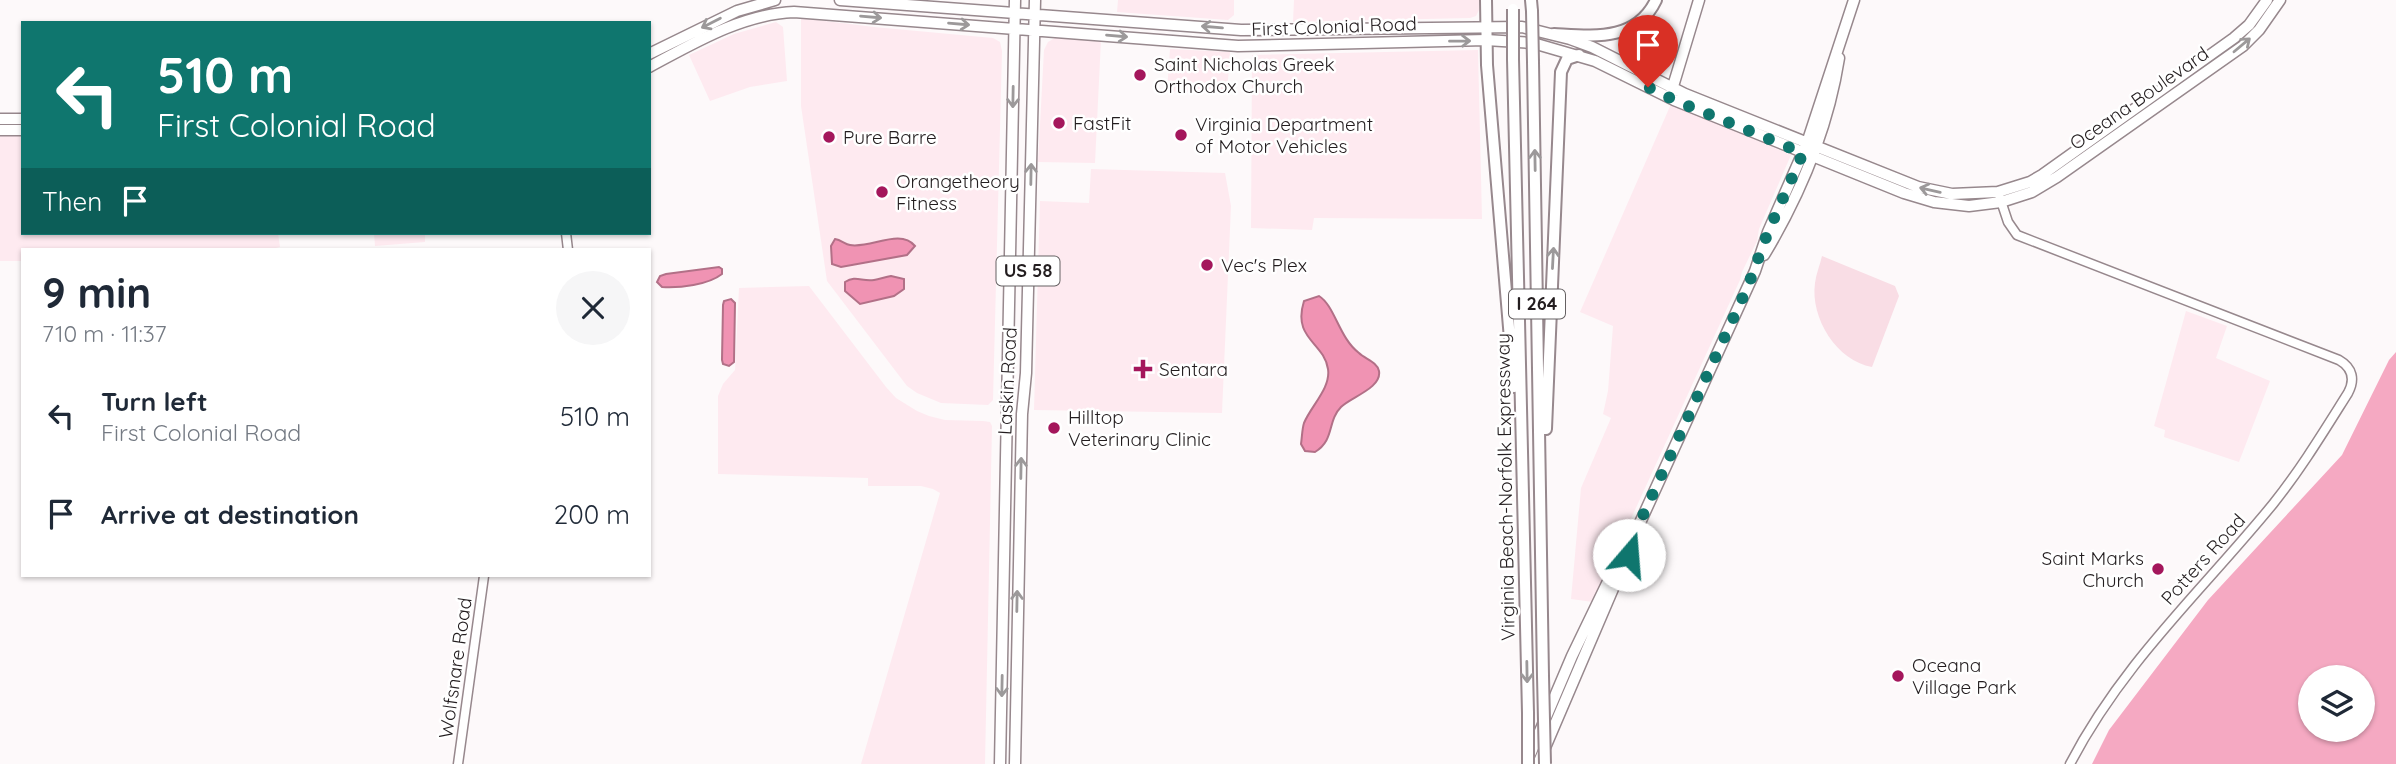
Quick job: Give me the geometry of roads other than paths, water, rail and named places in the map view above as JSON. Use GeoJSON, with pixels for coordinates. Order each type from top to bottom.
{"type":"FeatureCollection","features":[{"type":"Feature","properties":{"kind":"highway"},"geometry":{"type":"LineString","coordinates":[[1486,0],[1485,26],[1507,318],[1522,473]]}},
{"type":"Feature","properties":{"kind":"highway"},"geometry":{"type":"LineString","coordinates":[[1554,34],[1594,36],[1624,31],[1642,20],[1656,0]]}},
{"type":"Feature","properties":{"kind":"highway","name":"Virginia Beach-Norfolk Expressway"},"geometry":{"type":"LineString","coordinates":[[1513,5],[1528,764]]}},
{"type":"Feature","properties":{"kind":"highway","name":"Virginia Beach-Norfolk Expressway"},"geometry":{"type":"LineString","coordinates":[[1532,6],[1545,764]]}},
{"type":"Feature","properties":{"kind":"highway"},"geometry":{"type":"LineString","coordinates":[[1542,547],[1561,72],[1567,59],[1579,55]]}},
{"type":"Feature","properties":{"kind":"main road"},"geometry":{"type":"LineString","coordinates":[[651,53],[737,11],[775,0]]}},
{"type":"Feature","properties":{"kind":"main road","name":"First Colonial Road"},"geometry":{"type":"LineString","coordinates":[[840,0],[1241,30],[1522,27],[1554,34],[1599,50],[1671,93]]}},
{"type":"Feature","properties":{"kind":"main road","name":"Laskin Road"},"geometry":{"type":"LineString","coordinates":[[1000,764],[998,617],[1015,0]]}},
{"type":"Feature","properties":{"kind":"main road","name":"Laskin Road"},"geometry":{"type":"LineString","coordinates":[[1015,764],[1022,414],[1027,354],[1035,0]]}},
{"type":"Feature","properties":{"kind":"main road"},"geometry":{"type":"LineString","coordinates":[[1671,93],[1699,0]]}},
{"type":"Feature","properties":{"kind":"main road"},"geometry":{"type":"LineString","coordinates":[[1528,764],[1572,656],[1613,571],[1639,525],[1755,271],[1776,236],[1834,85],[1854,0]]}},
{"type":"Feature","properties":{"kind":"main road","name":"Oceana Boulevard"},"geometry":{"type":"LineString","coordinates":[[2000,197],[2030,183],[2056,166],[2234,38],[2249,25],[2267,0]]}},
{"type":"Feature","properties":{"kind":"main road","name":"Oceana Boulevard"},"geometry":{"type":"LineString","coordinates":[[2000,197],[2032,192],[2057,177],[2229,55],[2259,30],[2280,0]]}},
{"type":"Feature","properties":{"kind":"main road","name":"First Colonial Road"},"geometry":{"type":"LineString","coordinates":[[651,66],[738,24],[784,12],[1238,46],[1486,40],[1533,43],[1579,55],[1610,67],[1810,150],[1904,193],[1934,202],[1969,206],[2000,197]]}},
{"type":"Feature","properties":{"kind":"main road"},"geometry":{"type":"LineString","coordinates":[[1355,43],[1360,35],[1374,34],[1391,27]]}},
{"type":"Feature","properties":{"kind":"main road"},"geometry":{"type":"LineString","coordinates":[[1321,45],[1347,36],[1352,28]]}},
{"type":"Feature","properties":{"kind":"main road"},"geometry":{"type":"LineString","coordinates":[[0,119],[21,119]]}},
{"type":"Feature","properties":{"kind":"main road"},"geometry":{"type":"LineString","coordinates":[[0,130],[21,130]]}},
{"type":"Feature","properties":{"kind":"main road"},"geometry":{"type":"LineString","coordinates":[[1538,764],[1625,565],[1639,525]]}},
{"type":"Feature","properties":{"kind":"street","name":"Potters Road"},"geometry":{"type":"LineString","coordinates":[[2000,197],[2008,222],[2017,235],[2339,360],[2351,372],[2350,389],[2297,472],[2247,535],[2172,617],[2132,667],[2098,716],[2070,764]]}},
{"type":"Feature","properties":{"kind":"street","name":"Wolfsnare Road"},"geometry":{"type":"LineString","coordinates":[[458,764],[484,577]]}},
{"type":"Feature","properties":{"kind":"place","name":"Saint Nicholas Greek Orthodox Church"},"geometry":{"type":"Point","coordinates":[1140,75]}},
{"type":"Feature","properties":{"kind":"place","name":"FastFit"},"geometry":{"type":"Point","coordinates":[1059,123]}},
{"type":"Feature","properties":{"kind":"place","name":"Virginia Department of Motor Vehicles"},"geometry":{"type":"Point","coordinates":[1181,135]}},
{"type":"Feature","properties":{"kind":"place","name":"Pure Barre"},"geometry":{"type":"Point","coordinates":[829,137]}},
{"type":"Feature","properties":{"kind":"place","name":"Orangetheory Fitness"},"geometry":{"type":"Point","coordinates":[882,192]}},
{"type":"Feature","properties":{"kind":"place","name":"Vec's Plex"},"geometry":{"type":"Point","coordinates":[1207,265]}},
{"type":"Feature","properties":{"kind":"place","name":"Sentara"},"geometry":{"type":"Point","coordinates":[1143,369]}},
{"type":"Feature","properties":{"kind":"place","name":"Hilltop Veterinary Clinic"},"geometry":{"type":"Point","coordinates":[1054,428]}},
{"type":"Feature","properties":{"kind":"place","name":"Saint Marks Church"},"geometry":{"type":"Point","coordinates":[2158,569]}},
{"type":"Feature","properties":{"kind":"place","name":"Oceana Village Park"},"geometry":{"type":"Point","coordinates":[1898,676]}}]}
